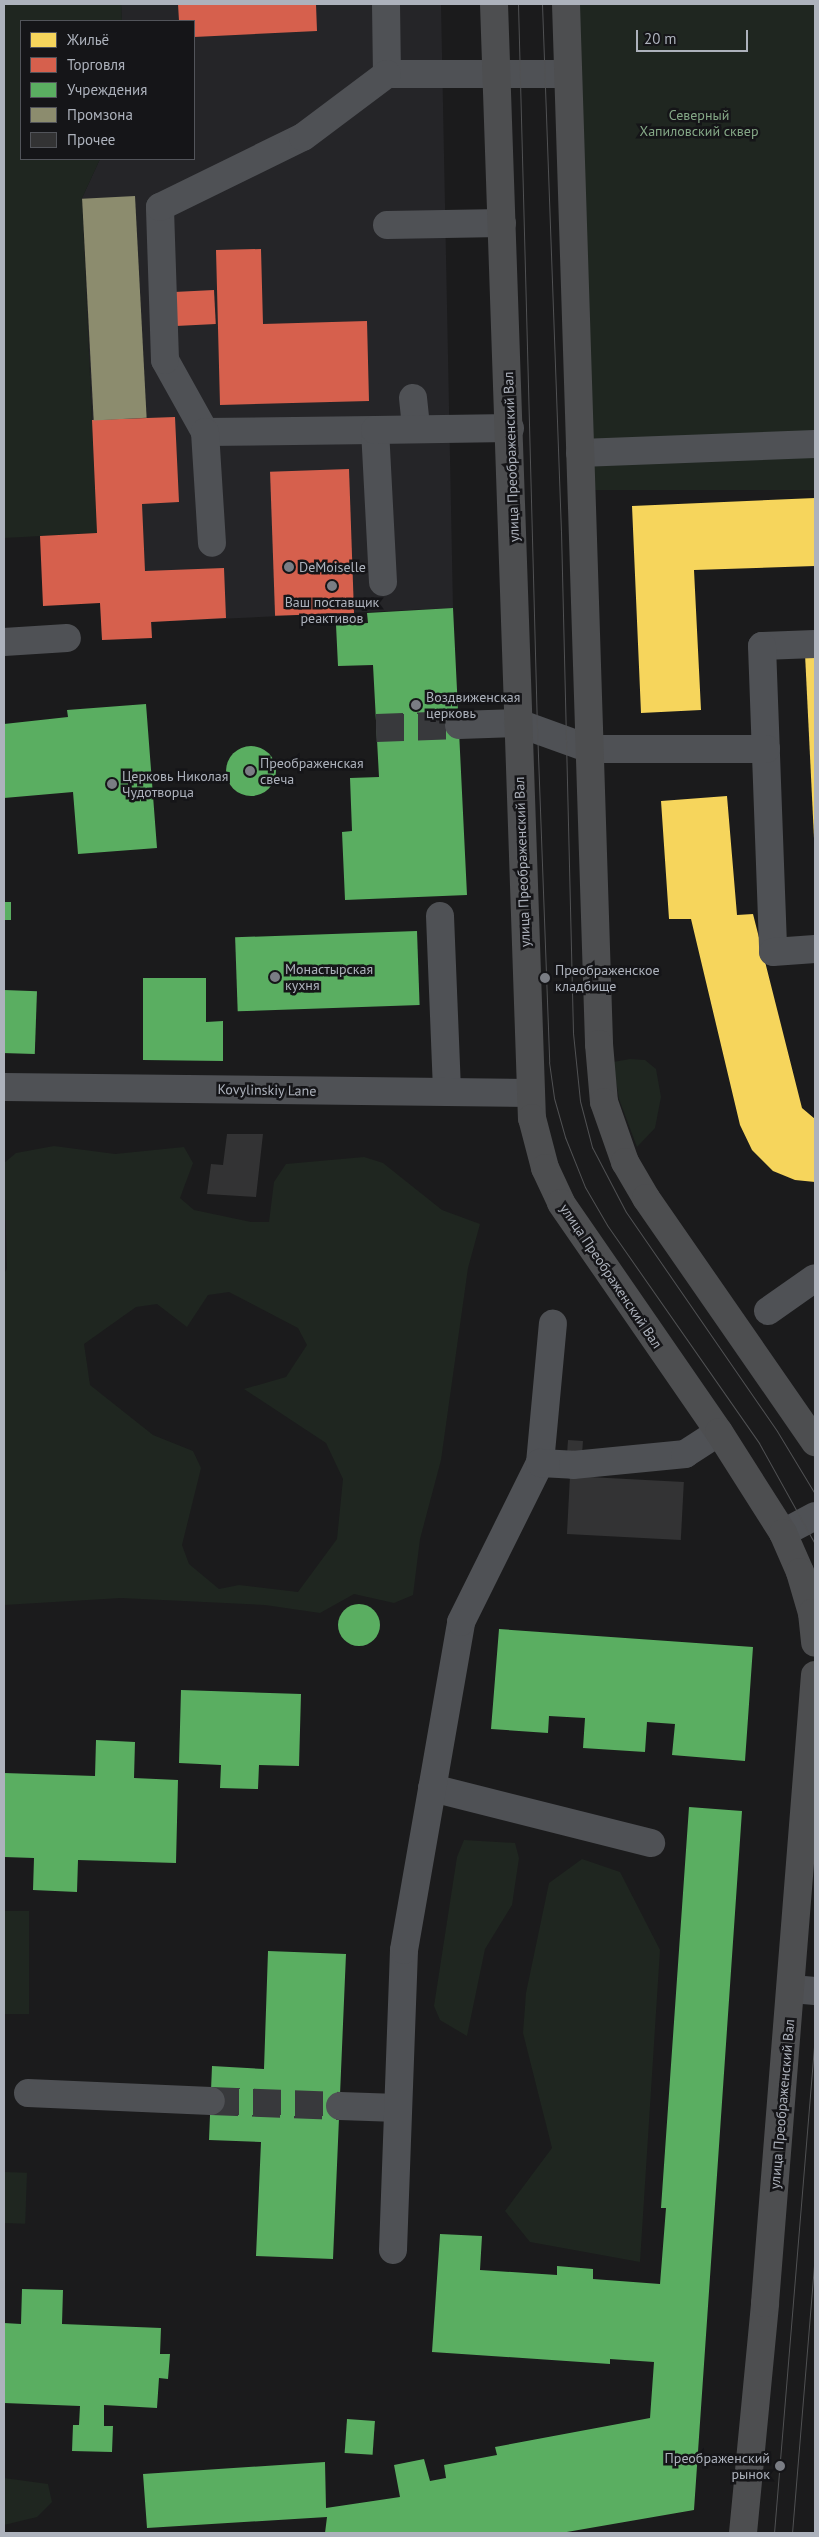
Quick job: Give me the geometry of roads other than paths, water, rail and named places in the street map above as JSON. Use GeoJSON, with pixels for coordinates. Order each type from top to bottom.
{"type":"FeatureCollection","features":[{"type":"Feature","properties":{"kind":"main road","name":"улица Преображенский Вал"},"geometry":{"type":"LineString","coordinates":[[494,4],[510,428],[530,1093],[537,1144],[561,1203],[719,1432],[783,1533],[800,1572],[812,1612],[815,1643]]}},
{"type":"Feature","properties":{"kind":"main road"},"geometry":{"type":"LineString","coordinates":[[566,4],[600,1057],[604,1102],[614,1137],[646,1198],[815,1442]]}},
{"type":"Feature","properties":{"kind":"main road","name":"улица Преображенский Вал"},"geometry":{"type":"LineString","coordinates":[[743,2533],[803,1990],[815,1675]]}},
{"type":"Feature","properties":{"kind":"street"},"geometry":{"type":"LineString","coordinates":[[386,4],[387,74]]}},
{"type":"Feature","properties":{"kind":"street"},"geometry":{"type":"LineString","coordinates":[[212,543],[205,432],[165,360],[160,206],[303,137],[387,74],[568,74]]}},
{"type":"Feature","properties":{"kind":"street"},"geometry":{"type":"LineString","coordinates":[[387,225],[502,223]]}},
{"type":"Feature","properties":{"kind":"street"},"geometry":{"type":"LineString","coordinates":[[413,398],[416,429]]}},
{"type":"Feature","properties":{"kind":"street"},"geometry":{"type":"LineString","coordinates":[[205,432],[510,428]]}},
{"type":"Feature","properties":{"kind":"street"},"geometry":{"type":"LineString","coordinates":[[375,430],[383,582]]}},
{"type":"Feature","properties":{"kind":"street"},"geometry":{"type":"LineString","coordinates":[[580,453],[815,444]]}},
{"type":"Feature","properties":{"kind":"street"},"geometry":{"type":"LineString","coordinates":[[4,642],[67,638]]}},
{"type":"Feature","properties":{"kind":"street"},"geometry":{"type":"LineString","coordinates":[[815,644],[762,646],[773,952],[815,949]]}},
{"type":"Feature","properties":{"kind":"street"},"geometry":{"type":"LineString","coordinates":[[459,725],[518,723],[590,749],[766,749]]}},
{"type":"Feature","properties":{"kind":"street"},"geometry":{"type":"LineString","coordinates":[[440,916],[447,1092]]}},
{"type":"Feature","properties":{"kind":"street","name":"Kovylinskiy Lane"},"geometry":{"type":"LineString","coordinates":[[4,1087],[530,1093]]}},
{"type":"Feature","properties":{"kind":"street"},"geometry":{"type":"LineString","coordinates":[[768,1311],[815,1278]]}},
{"type":"Feature","properties":{"kind":"street"},"geometry":{"type":"LineString","coordinates":[[393,2250],[404,1950],[461,1622],[540,1463],[553,1324]]}},
{"type":"Feature","properties":{"kind":"street"},"geometry":{"type":"LineString","coordinates":[[540,1463],[573,1465],[685,1454],[719,1432]]}},
{"type":"Feature","properties":{"kind":"street"},"geometry":{"type":"LineString","coordinates":[[783,1533],[815,1516]]}},
{"type":"Feature","properties":{"kind":"street"},"geometry":{"type":"LineString","coordinates":[[432,1788],[651,1843]]}},
{"type":"Feature","properties":{"kind":"street"},"geometry":{"type":"LineString","coordinates":[[28,2093],[210,2100]]}},
{"type":"Feature","properties":{"kind":"street"},"geometry":{"type":"LineString","coordinates":[[340,2106],[398,2108]]}},
{"type":"Feature","properties":{"kind":"tunnel"},"geometry":{"type":"LineString","coordinates":[[376,728],[459,725]]}},
{"type":"Feature","properties":{"kind":"tunnel"},"geometry":{"type":"LineString","coordinates":[[211,2101],[340,2106]]}},
{"type":"Feature","properties":{"kind":"tram line"},"geometry":{"type":"LineString","coordinates":[[518,4],[537,728],[549,1062],[554,1098],[565,1137],[585,1187],[607,1225],[759,1443],[815,1544]]}},
{"type":"Feature","properties":{"kind":"tram line"},"geometry":{"type":"LineString","coordinates":[[542,4],[561,531],[573,1033],[580,1101],[592,1147],[626,1212],[777,1431],[815,1494]]}},
{"type":"Feature","properties":{"kind":"tram line"},"geometry":{"type":"LineString","coordinates":[[774,2533],[815,2038]]}},
{"type":"Feature","properties":{"kind":"tram line"},"geometry":{"type":"LineString","coordinates":[[792,2533],[815,2254]]}},
{"type":"Feature","properties":{"kind":"place","name":"DeMoiselle"},"geometry":{"type":"Point","coordinates":[289,567]}},
{"type":"Feature","properties":{"kind":"place","name":"Ваш поставщик реактивов"},"geometry":{"type":"Point","coordinates":[332,586]}},
{"type":"Feature","properties":{"kind":"place","name":"Воздвиженская церковь"},"geometry":{"type":"Point","coordinates":[416,705]}},
{"type":"Feature","properties":{"kind":"place","name":"Преображенская свеча"},"geometry":{"type":"Point","coordinates":[250,771]}},
{"type":"Feature","properties":{"kind":"place","name":"Церковь Николая Чудотворца"},"geometry":{"type":"Point","coordinates":[112,784]}},
{"type":"Feature","properties":{"kind":"place","name":"Монастырская кухня"},"geometry":{"type":"Point","coordinates":[275,977]}},
{"type":"Feature","properties":{"kind":"place","name":"Преображенское кладбище"},"geometry":{"type":"Point","coordinates":[545,978]}},
{"type":"Feature","properties":{"kind":"place","name":"Преображенский рынок"},"geometry":{"type":"Point","coordinates":[780,2466]}},
{"type":"Feature","properties":{"kind":"park label","name":"Северный Хапиловский сквер"},"geometry":{"type":"Point","coordinates":[699,124]}}]}
